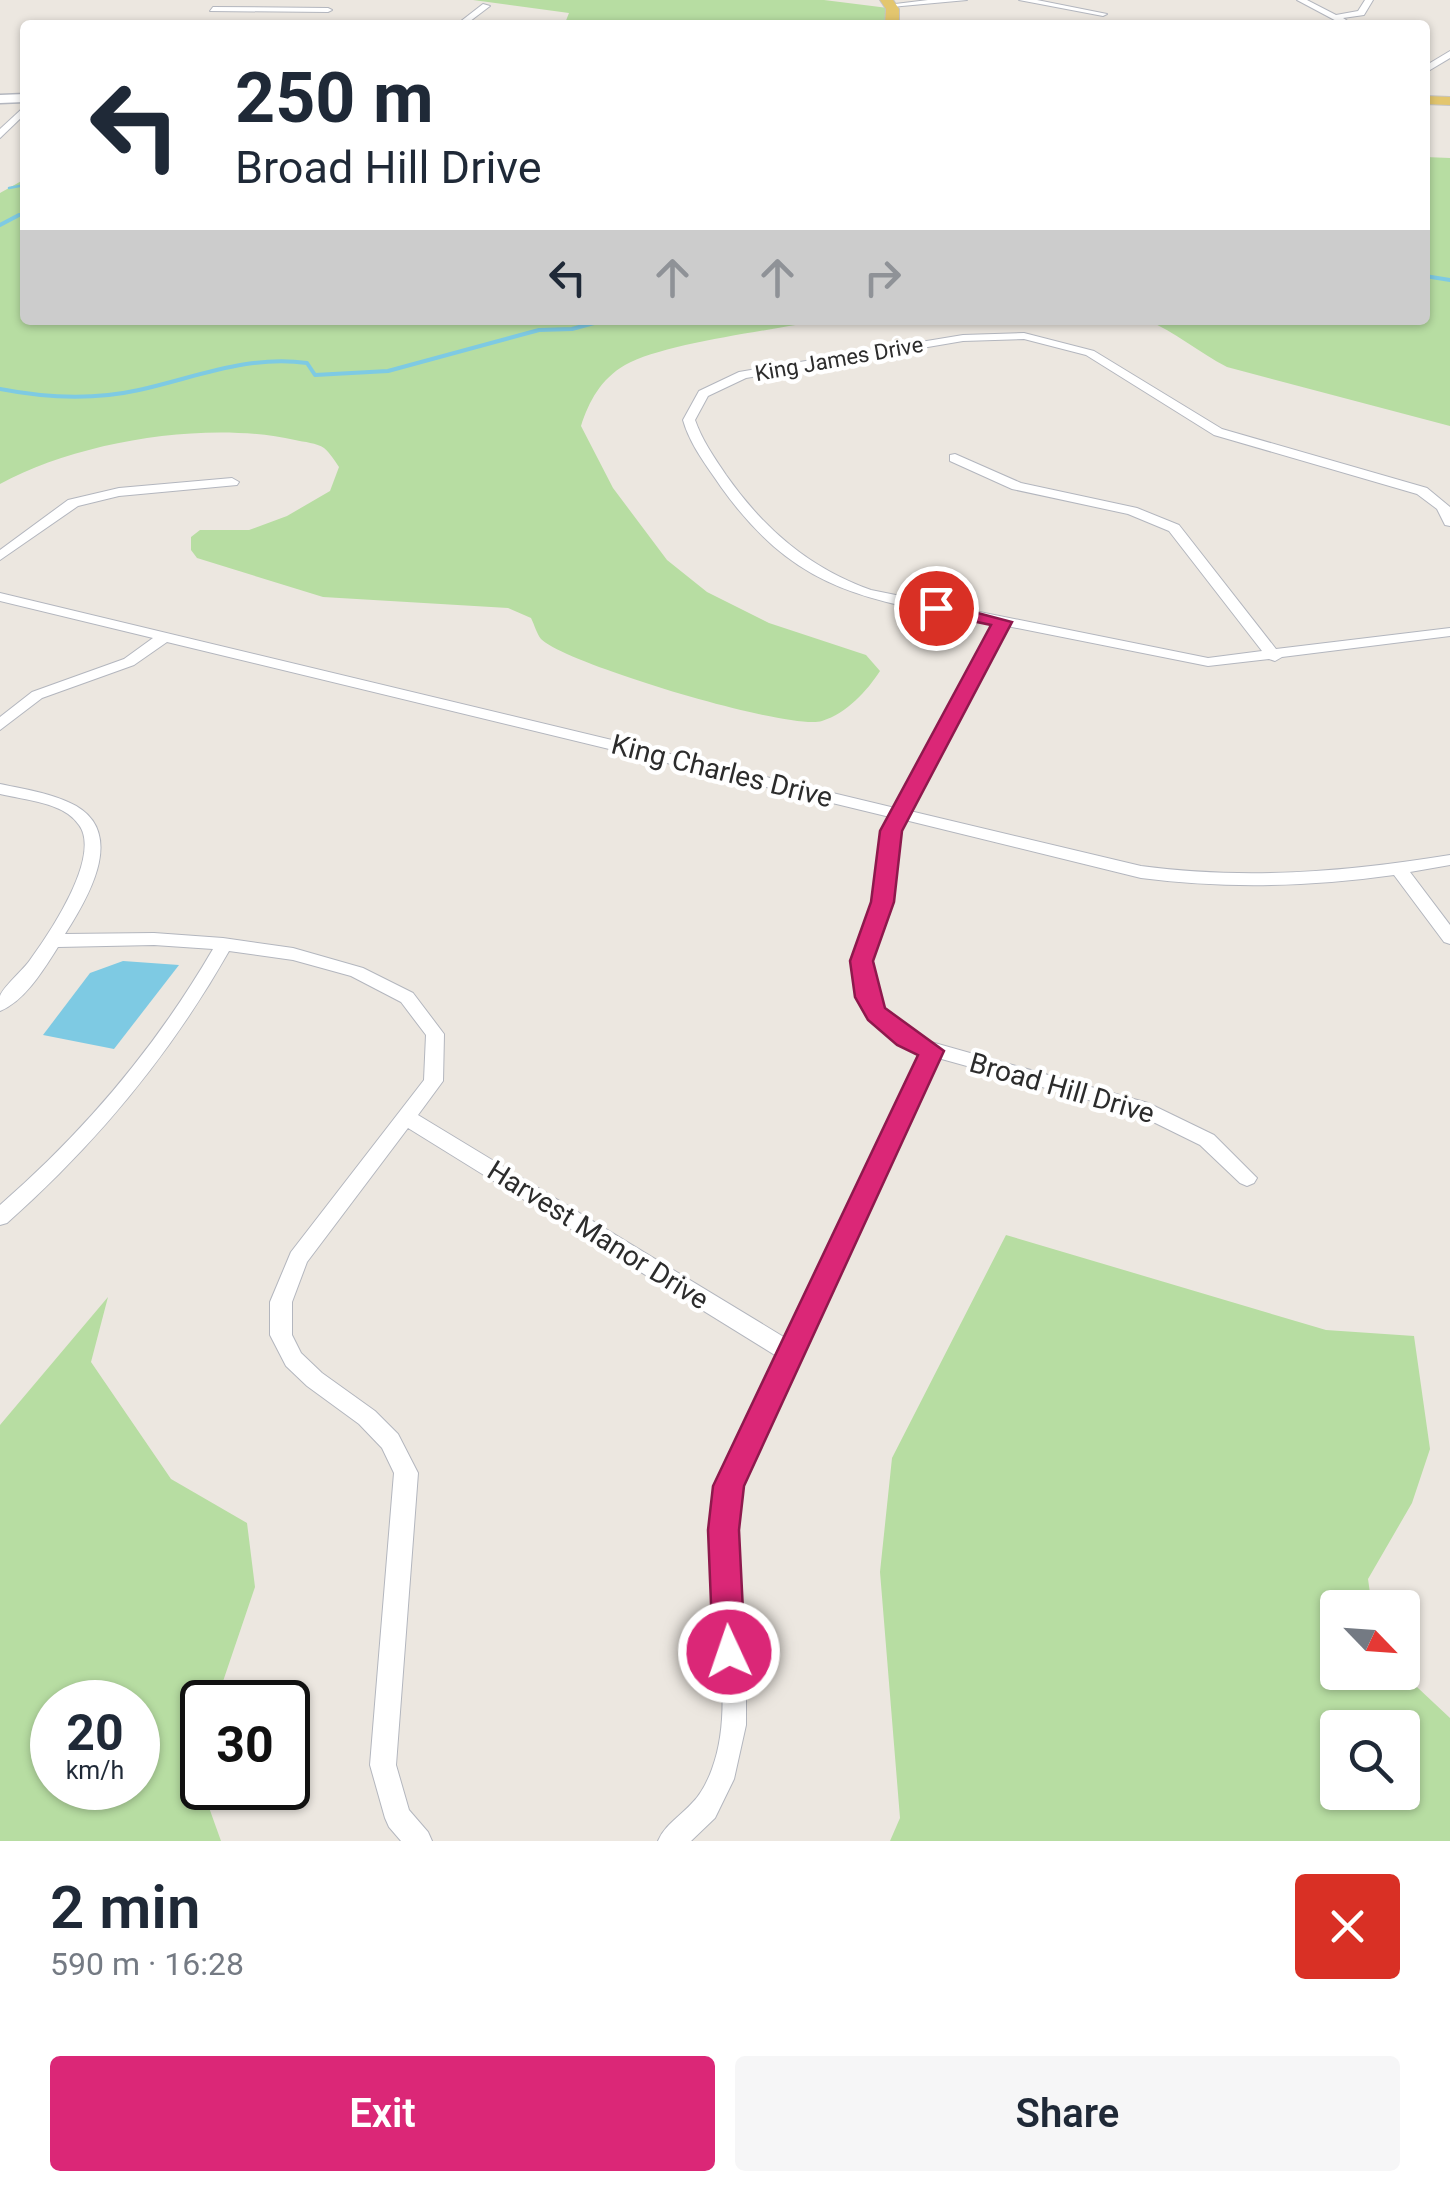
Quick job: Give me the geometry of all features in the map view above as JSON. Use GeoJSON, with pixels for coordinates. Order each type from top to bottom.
{"type":"FeatureCollection","features":[{"type":"Feature","properties":{"kind":"street"},"geometry":{"type":"LineString","coordinates":[[888,2],[964,0]]}},
{"type":"Feature","properties":{"kind":"street"},"geometry":{"type":"LineString","coordinates":[[1023,0],[1103,14]]}},
{"type":"Feature","properties":{"kind":"street"},"geometry":{"type":"LineString","coordinates":[[1301,0],[1341,20]]}},
{"type":"Feature","properties":{"kind":"street"},"geometry":{"type":"LineString","coordinates":[[1336,17],[1361,12],[1368,0]]}},
{"type":"Feature","properties":{"kind":"street"},"geometry":{"type":"LineString","coordinates":[[204,19],[216,4],[328,10]]}},
{"type":"Feature","properties":{"kind":"street"},"geometry":{"type":"LineString","coordinates":[[467,20],[486,6]]}},
{"type":"Feature","properties":{"kind":"street"},"geometry":{"type":"LineString","coordinates":[[0,135],[20,115]]}},
{"type":"Feature","properties":{"kind":"street"},"geometry":{"type":"LineString","coordinates":[[0,135],[13,136]]}},
{"type":"Feature","properties":{"kind":"street","name":"King James Drive"},"geometry":{"type":"LineString","coordinates":[[1450,522],[1442,507],[1422,491],[1218,432],[1090,353],[1040,338],[963,338],[729,379],[695,402],[689,420],[702,449],[746,513],[804,565],[847,588],[1183,660],[1227,663],[1450,632]]}},
{"type":"Feature","properties":{"kind":"street"},"geometry":{"type":"LineString","coordinates":[[956,458],[1017,486],[1132,510],[1174,528],[1276,657]]}},
{"type":"Feature","properties":{"kind":"street"},"geometry":{"type":"LineString","coordinates":[[0,556],[74,503],[119,492],[232,482]]}},
{"type":"Feature","properties":{"kind":"street","name":"King Charles Drive"},"geometry":{"type":"LineString","coordinates":[[0,597],[1116,868],[1182,879],[1298,882],[1450,860]]}},
{"type":"Feature","properties":{"kind":"street","name":"Broad Hill Drive"},"geometry":{"type":"LineString","coordinates":[[1002,622],[899,814],[888,843],[886,886],[866,941],[863,979],[877,1014],[906,1039],[932,1051],[1141,1108],[1207,1140],[1247,1178]]}},
{"type":"Feature","properties":{"kind":"street"},"geometry":{"type":"LineString","coordinates":[[0,725],[37,695],[129,662],[167,635]]}},
{"type":"Feature","properties":{"kind":"street"},"geometry":{"type":"LineString","coordinates":[[0,789],[74,812],[92,832],[89,864],[54,941],[34,972],[0,1006]]}},
{"type":"Feature","properties":{"kind":"street"},"geometry":{"type":"LineString","coordinates":[[1399,869],[1450,938]]}},
{"type":"Feature","properties":{"kind":"street"},"geometry":{"type":"LineString","coordinates":[[54,941],[139,936],[224,945],[334,964],[380,984],[430,1019],[441,1055],[433,1081],[298,1258],[286,1282],[278,1320],[279,1336],[296,1366],[377,1427],[402,1458],[406,1473],[382,1766],[398,1818],[420,1841]]}},
{"type":"Feature","properties":{"kind":"street"},"geometry":{"type":"LineString","coordinates":[[0,1217],[56,1170],[144,1072],[197,995],[224,945]]}},
{"type":"Feature","properties":{"kind":"street"},"geometry":{"type":"LineString","coordinates":[[671,1841],[691,1828],[704,1811],[728,1764],[734,1725],[724,1504],[736,1467],[932,1051]]}},
{"type":"Feature","properties":{"kind":"street","name":"Harvest Manor Drive"},"geometry":{"type":"LineString","coordinates":[[408,1118],[788,1352]]}},
{"type":"Feature","properties":{"kind":"green space"},"geometry":{"type":"Polygon","coordinates":[[[473,0],[824,0],[888,8],[886,20],[566,20],[569,13],[473,0]]]}},
{"type":"Feature","properties":{"kind":"green space"},"geometry":{"type":"Polygon","coordinates":[[[1430,157],[1450,158],[1450,426],[1227,367],[1156,325],[1430,325],[1430,157]]]}},
{"type":"Feature","properties":{"kind":"green space"},"geometry":{"type":"Polygon","coordinates":[[[20,182],[20,325],[796,325],[666,350],[625,365],[592,399],[581,426],[613,488],[667,560],[707,592],[769,623],[866,655],[880,671],[856,700],[822,721],[768,716],[679,693],[591,664],[541,639],[531,618],[508,608],[323,597],[197,558],[191,550],[191,537],[200,530],[249,530],[287,516],[330,491],[339,467],[324,448],[310,443],[223,432],[144,438],[67,456],[0,484],[0,193],[20,182]]]}},
{"type":"Feature","properties":{"kind":"green space"},"geometry":{"type":"Polygon","coordinates":[[[1006,1235],[1326,1330],[1414,1336],[1430,1449],[1412,1503],[1368,1579],[1370,1590],[1320,1590],[1320,1690],[1420,1690],[1450,1718],[1450,1841],[890,1841],[900,1818],[880,1572],[892,1458],[1006,1235]]]}},
{"type":"Feature","properties":{"kind":"green space"},"geometry":{"type":"Polygon","coordinates":[[[108,1297],[91,1362],[171,1479],[247,1523],[255,1587],[223,1680],[180,1680],[180,1810],[210,1810],[221,1841],[0,1841],[0,1425],[108,1297]]]}},
{"type":"Feature","properties":{"kind":"water"},"geometry":{"type":"Polygon","coordinates":[[[123,961],[179,965],[114,1049],[43,1035],[90,973],[123,961]]]}},
{"type":"Feature","properties":{"kind":"waterway"},"geometry":{"type":"LineString","coordinates":[[9,188],[20,186]]}},
{"type":"Feature","properties":{"kind":"waterway"},"geometry":{"type":"LineString","coordinates":[[0,225],[19,215]]}},
{"type":"Feature","properties":{"kind":"waterway"},"geometry":{"type":"LineString","coordinates":[[14,218],[20,215]]}},
{"type":"Feature","properties":{"kind":"waterway"},"geometry":{"type":"LineString","coordinates":[[1430,277],[1450,280]]}},
{"type":"Feature","properties":{"kind":"waterway"},"geometry":{"type":"LineString","coordinates":[[0,389],[52,396],[105,395],[222,369],[285,361],[307,363],[315,375],[388,371],[539,330],[587,325]]}},
{"type":"Feature","properties":{"kind":"route"},"geometry":{"type":"LineString","coordinates":[[729,1652],[724,1530],[728,1486],[932,1051],[906,1039],[877,1014],[867,997],[862,961],[883,902],[891,831],[1002,622],[936,608]]}}]}
